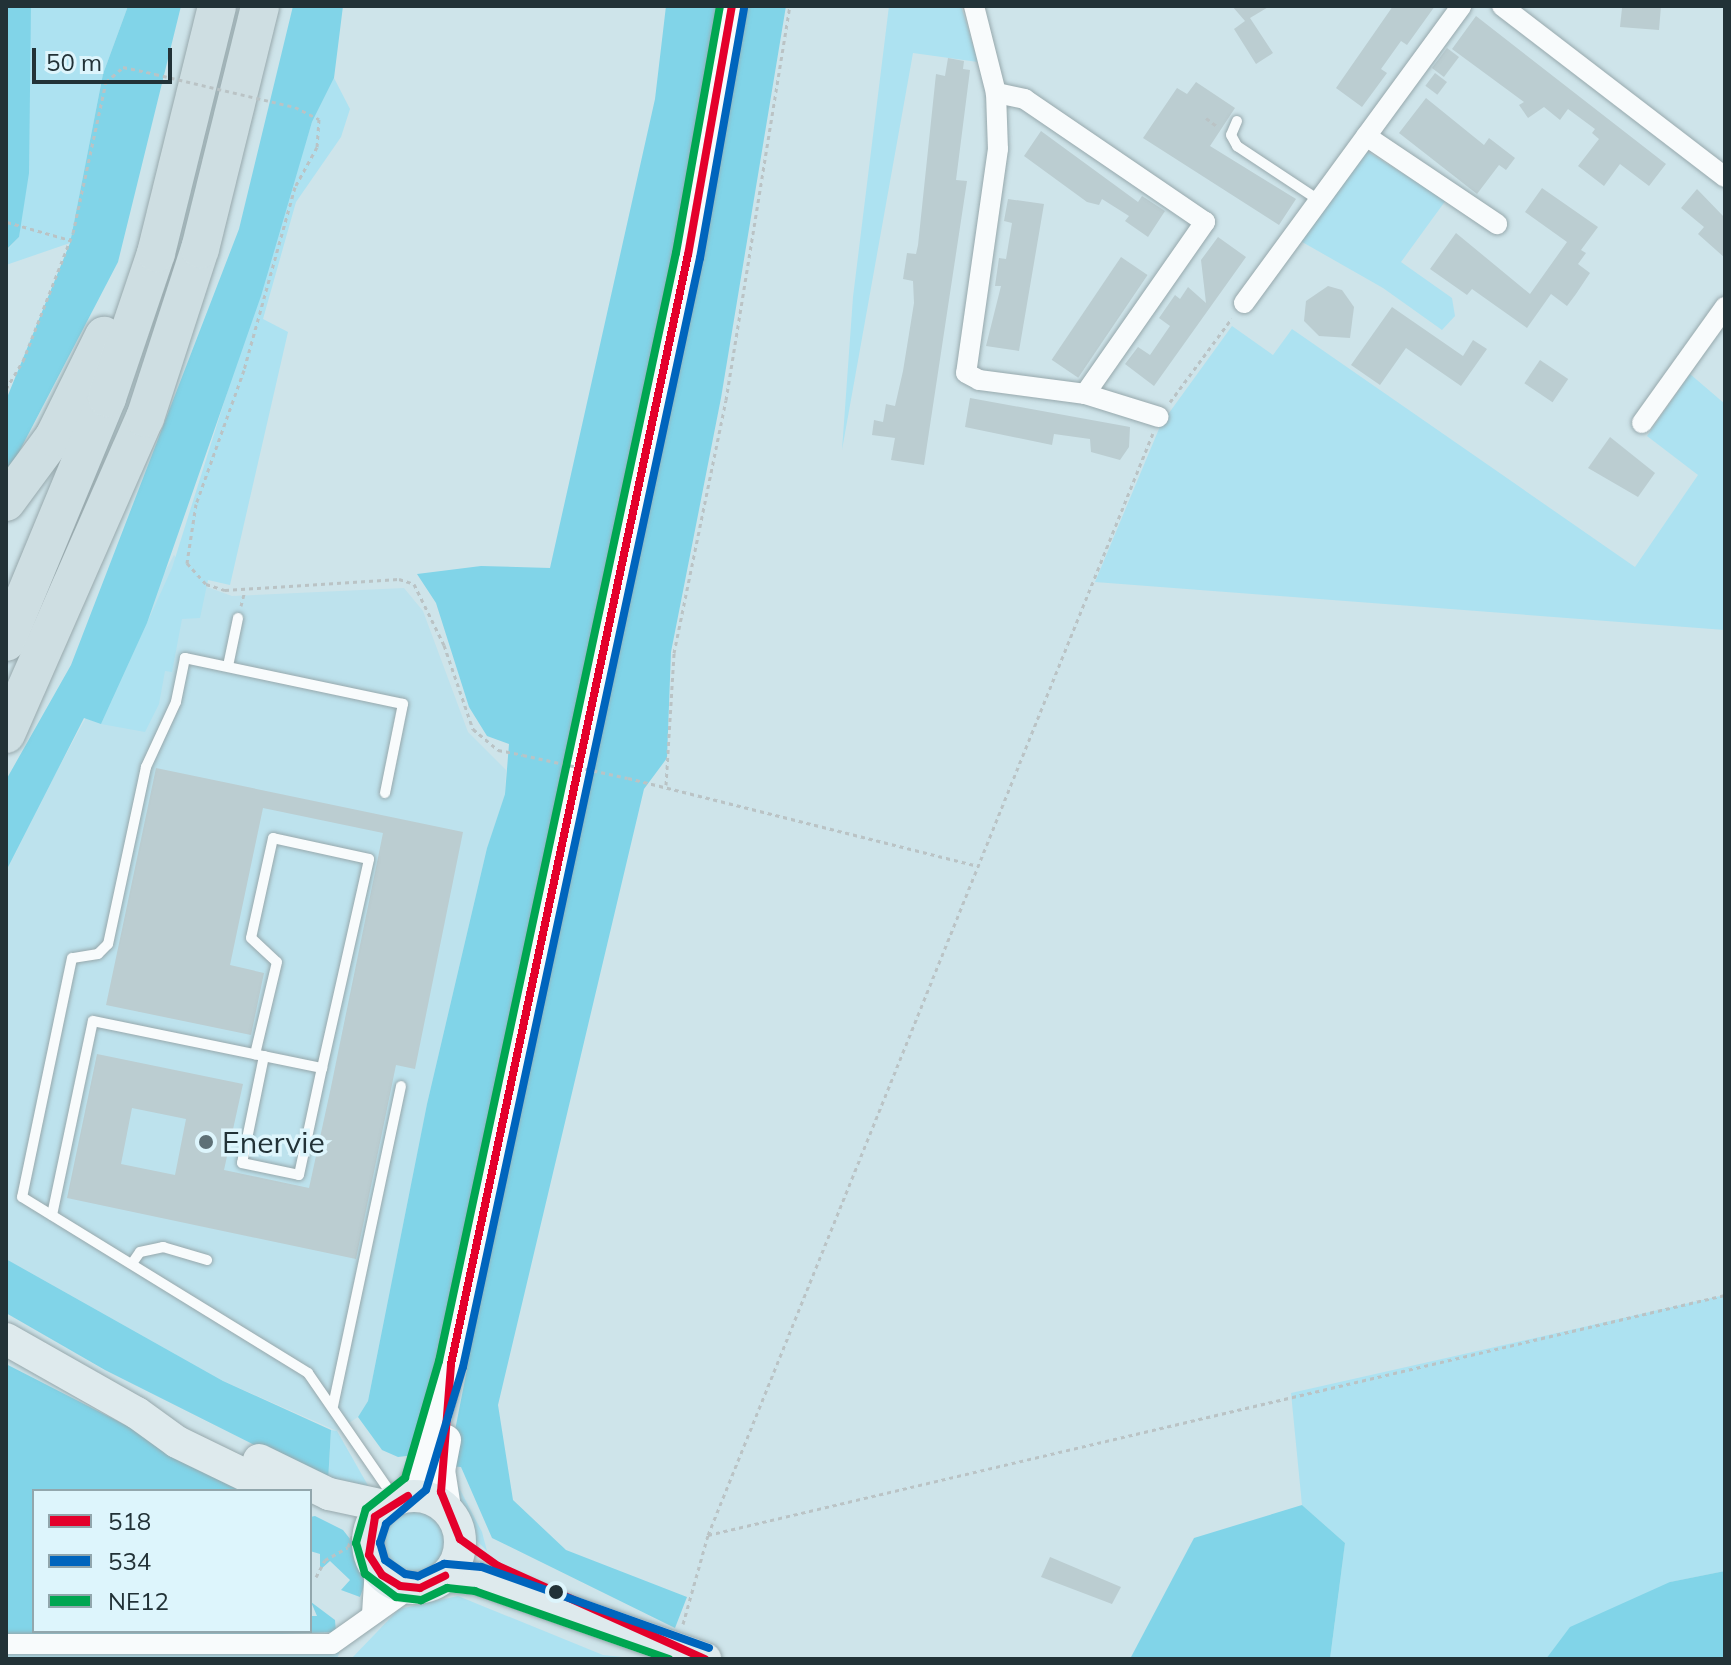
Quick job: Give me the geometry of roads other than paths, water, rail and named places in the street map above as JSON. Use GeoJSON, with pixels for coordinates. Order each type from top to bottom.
{"type":"FeatureCollection","features":[{"type":"Feature","properties":{"kind":"highway"},"geometry":{"type":"LineString","coordinates":[[6,642],[107,398],[156,253],[217,6]]}},
{"type":"Feature","properties":{"kind":"highway"},"geometry":{"type":"LineString","coordinates":[[6,734],[145,418],[200,249],[260,6]]}},
{"type":"Feature","properties":{"kind":"highway"},"geometry":{"type":"LineString","coordinates":[[6,502],[54,437],[78,396],[121,296],[156,253]]}},
{"type":"Feature","properties":{"kind":"main road"},"geometry":{"type":"LineString","coordinates":[[365,1547],[423,1466],[451,1364],[688,255],[732,6]]}},
{"type":"Feature","properties":{"kind":"main road"},"geometry":{"type":"LineString","coordinates":[[6,1339],[137,1413],[177,1442],[274,1489]]}},
{"type":"Feature","properties":{"kind":"main road"},"geometry":{"type":"LineString","coordinates":[[451,1364],[453,1387],[440,1470],[446,1509],[460,1539],[486,1560],[635,1625],[679,1649]]}},
{"type":"Feature","properties":{"kind":"main road"},"geometry":{"type":"LineString","coordinates":[[137,1413],[185,1426],[329,1494],[396,1501],[428,1498],[446,1509]]}},
{"type":"Feature","properties":{"kind":"main road"},"geometry":{"type":"LineString","coordinates":[[312,1507],[365,1547],[390,1582],[411,1588],[445,1576],[478,1579],[631,1636],[679,1649]]}},
{"type":"Feature","properties":{"kind":"main road"},"geometry":{"type":"LineString","coordinates":[[445,1576],[457,1559],[460,1539]]}},
{"type":"Feature","properties":{"kind":"street"},"geometry":{"type":"LineString","coordinates":[[974,6],[996,93],[998,149],[966,373],[979,380],[1085,394],[1159,417]]}},
{"type":"Feature","properties":{"kind":"street"},"geometry":{"type":"LineString","coordinates":[[1244,303],[1317,199],[1461,6]]}},
{"type":"Feature","properties":{"kind":"street"},"geometry":{"type":"LineString","coordinates":[[1502,6],[1725,177]]}},
{"type":"Feature","properties":{"kind":"street"},"geometry":{"type":"LineString","coordinates":[[996,93],[1025,99],[1205,222],[1085,394]]}},
{"type":"Feature","properties":{"kind":"street"},"geometry":{"type":"LineString","coordinates":[[1366,136],[1497,224]]}},
{"type":"Feature","properties":{"kind":"street"},"geometry":{"type":"LineString","coordinates":[[1642,423],[1725,307]]}},
{"type":"Feature","properties":{"kind":"street"},"geometry":{"type":"LineString","coordinates":[[365,1547],[372,1614]]}},
{"type":"Feature","properties":{"kind":"street"},"geometry":{"type":"LineString","coordinates":[[6,1644],[72,1648],[191,1641],[318,1646],[344,1639],[372,1614],[411,1588]]}},
{"type":"Feature","properties":{"kind":"lane"},"geometry":{"type":"LineString","coordinates":[[1237,121],[1231,135],[1237,146],[1317,199]]}},
{"type":"Feature","properties":{"kind":"lane"},"geometry":{"type":"LineString","coordinates":[[228,666],[238,618]]}},
{"type":"Feature","properties":{"kind":"lane"},"geometry":{"type":"LineString","coordinates":[[385,793],[403,704],[185,658],[176,702],[146,767],[108,944],[98,954],[72,958],[22,1197],[291,1359],[333,1406],[396,1501]]}},
{"type":"Feature","properties":{"kind":"lane"},"geometry":{"type":"LineString","coordinates":[[273,838],[369,859],[322,1068],[299,1175],[242,1163],[277,962],[251,938],[273,838]]}},
{"type":"Feature","properties":{"kind":"lane"},"geometry":{"type":"LineString","coordinates":[[52,1215],[93,1021],[322,1068]]}},
{"type":"Feature","properties":{"kind":"lane"},"geometry":{"type":"LineString","coordinates":[[333,1406],[401,1086]]}},
{"type":"Feature","properties":{"kind":"lane"},"geometry":{"type":"LineString","coordinates":[[133,1262],[140,1252],[163,1247],[207,1260]]}},
{"type":"Feature","properties":{"kind":"place","name":"Enervie"},"geometry":{"type":"Point","coordinates":[206,1142]}}]}
